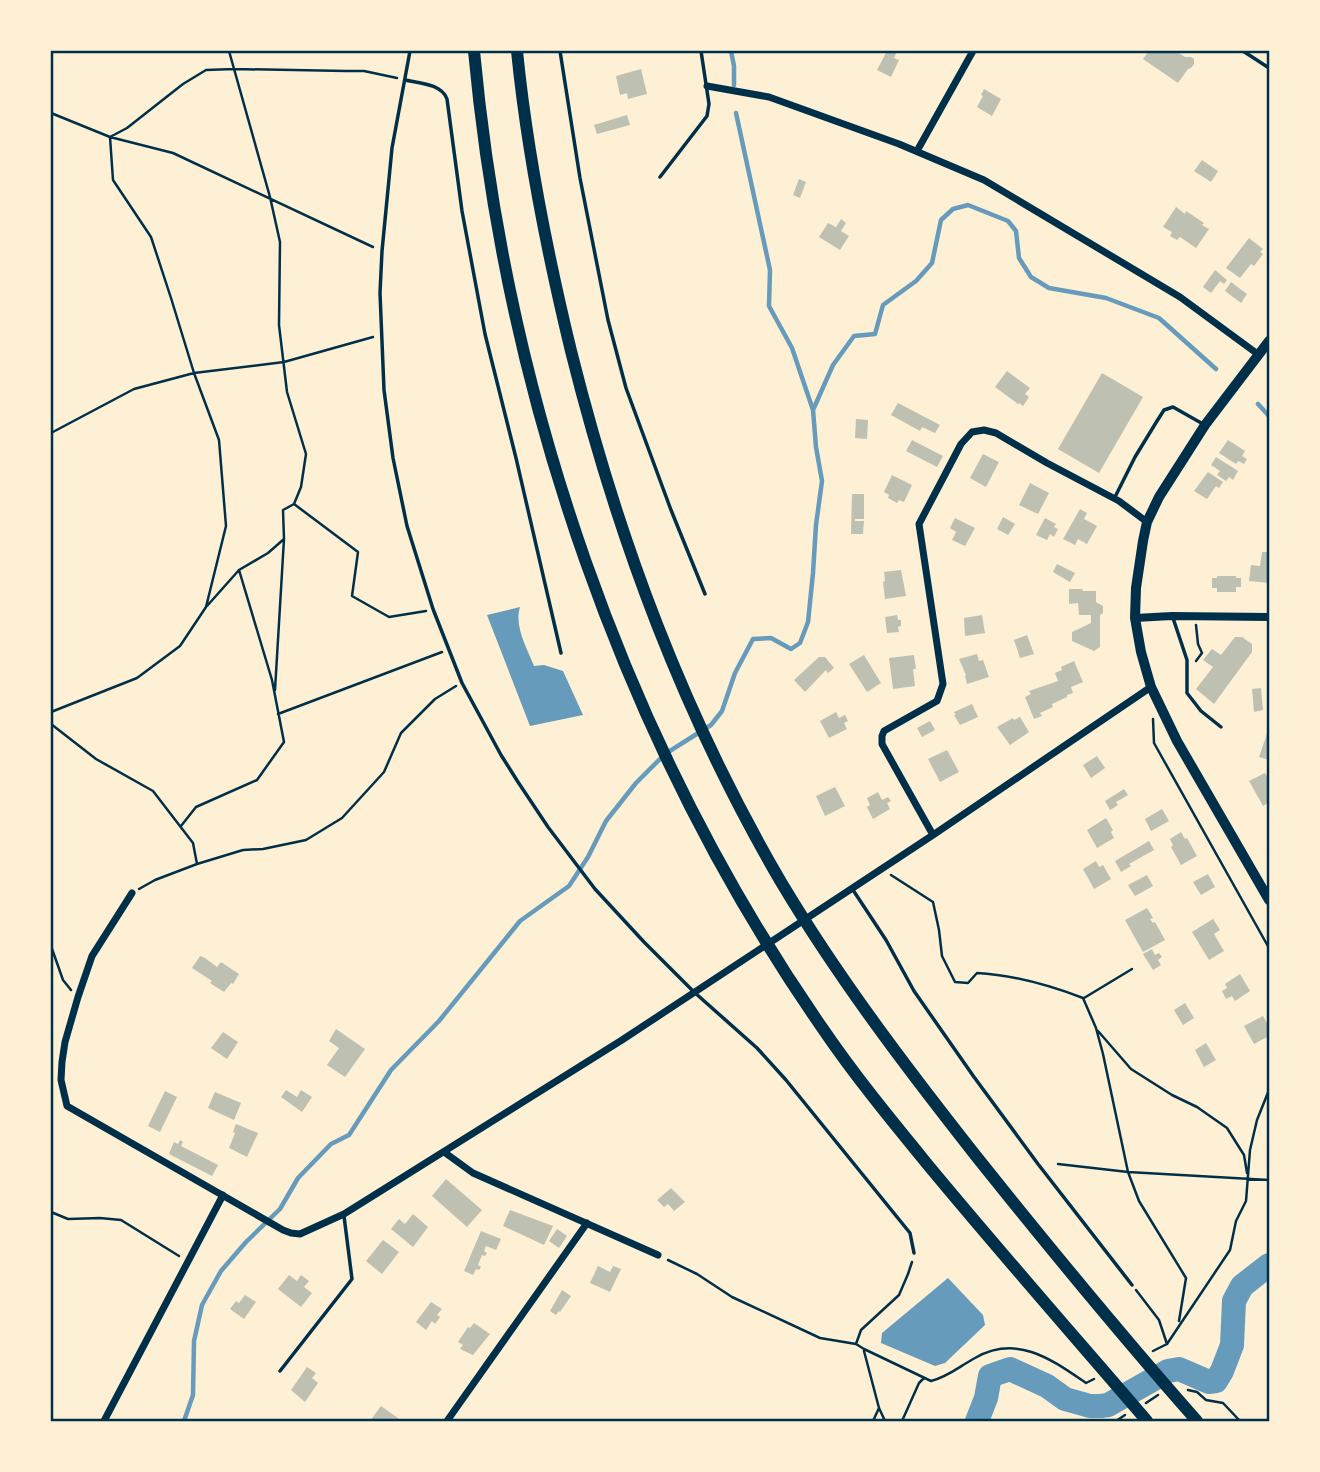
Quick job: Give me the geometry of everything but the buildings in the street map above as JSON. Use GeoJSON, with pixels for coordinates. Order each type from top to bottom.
{"type":"FeatureCollection","features":[{"type":"Feature","properties":{"kind":"highway"},"geometry":{"type":"LineString","coordinates":[[474,51],[502,250],[537,401],[587,568],[645,712],[691,809],[746,908],[792,983],[877,1103],[998,1251],[1147,1421]]}},
{"type":"Feature","properties":{"kind":"highway"},"geometry":{"type":"LineString","coordinates":[[517,51],[546,247],[606,482],[668,655],[727,781],[782,883],[876,1027],[1035,1230],[1197,1421]]}},
{"type":"Feature","properties":{"kind":"main road"},"geometry":{"type":"LineString","coordinates":[[1269,341],[1205,425],[1159,497],[1147,522],[1139,558],[1135,618],[1151,687],[1177,741],[1269,900]]}},
{"type":"Feature","properties":{"kind":"street"},"geometry":{"type":"LineString","coordinates":[[917,151],[973,51]]}},
{"type":"Feature","properties":{"kind":"street"},"geometry":{"type":"LineString","coordinates":[[707,86],[769,97],[899,144],[984,180],[1180,297],[1259,355]]}},
{"type":"Feature","properties":{"kind":"street"},"geometry":{"type":"LineString","coordinates":[[933,835],[883,744],[882,736],[884,731],[937,701],[943,684],[919,524],[961,444],[972,432],[984,430],[996,433],[1119,501],[1147,522]]}},
{"type":"Feature","properties":{"kind":"street"},"geometry":{"type":"LineString","coordinates":[[1135,618],[1269,617]]}},
{"type":"Feature","properties":{"kind":"street"},"geometry":{"type":"LineString","coordinates":[[132,893],[92,956],[78,997],[62,1062],[61,1080],[67,1107],[283,1230],[300,1234],[344,1214],[694,992],[1151,687]]}},
{"type":"Feature","properties":{"kind":"street"},"geometry":{"type":"LineString","coordinates":[[444,1152],[474,1173],[658,1255]]}},
{"type":"Feature","properties":{"kind":"street"},"geometry":{"type":"LineString","coordinates":[[104,1421],[222,1195]]}},
{"type":"Feature","properties":{"kind":"street"},"geometry":{"type":"LineString","coordinates":[[447,1421],[587,1223]]}},
{"type":"Feature","properties":{"kind":"lane"},"geometry":{"type":"LineString","coordinates":[[410,51],[392,148],[382,251],[381,335],[384,390],[393,458],[408,526],[433,609],[462,683],[501,755],[538,813],[595,889],[644,942],[694,992],[757,1048],[786,1080],[910,1233],[914,1253]]}},
{"type":"Feature","properties":{"kind":"lane"},"geometry":{"type":"LineString","coordinates":[[560,51],[580,178],[608,320],[626,388],[705,594]]}},
{"type":"Feature","properties":{"kind":"lane"},"geometry":{"type":"LineString","coordinates":[[660,177],[707,116],[709,104],[701,51]]}},
{"type":"Feature","properties":{"kind":"lane"},"geometry":{"type":"LineString","coordinates":[[1243,51],[1269,68]]}},
{"type":"Feature","properties":{"kind":"lane"},"geometry":{"type":"LineString","coordinates":[[405,80],[438,88],[444,92],[447,99],[462,211],[485,334],[561,653]]}},
{"type":"Feature","properties":{"kind":"lane"},"geometry":{"type":"LineString","coordinates":[[1113,499],[1164,410],[1173,407],[1205,425]]}},
{"type":"Feature","properties":{"kind":"lane"},"geometry":{"type":"LineString","coordinates":[[1172,616],[1187,660],[1187,693],[1201,712],[1222,727]]}},
{"type":"Feature","properties":{"kind":"lane"},"geometry":{"type":"LineString","coordinates":[[852,888],[886,940],[914,991],[950,1043],[1038,1164],[1132,1285]]}},
{"type":"Feature","properties":{"kind":"lane"},"geometry":{"type":"LineString","coordinates":[[280,1371],[352,1279],[344,1214]]}},
{"type":"Feature","properties":{"kind":"path"},"geometry":{"type":"LineString","coordinates":[[229,51],[280,242],[279,325],[287,392],[306,454],[301,487],[294,504],[283,510],[284,539],[275,697]]}},
{"type":"Feature","properties":{"kind":"path"},"geometry":{"type":"LineString","coordinates":[[110,137],[127,128],[183,84],[206,70],[364,71],[405,80]]}},
{"type":"Feature","properties":{"kind":"path"},"geometry":{"type":"LineString","coordinates":[[51,113],[110,137],[173,153],[382,251]]}},
{"type":"Feature","properties":{"kind":"path"},"geometry":{"type":"LineString","coordinates":[[110,137],[113,180],[151,236],[194,373],[219,440],[226,526],[206,607]]}},
{"type":"Feature","properties":{"kind":"path"},"geometry":{"type":"LineString","coordinates":[[51,433],[134,389],[194,373],[284,362],[381,335]]}},
{"type":"Feature","properties":{"kind":"path"},"geometry":{"type":"LineString","coordinates":[[294,504],[358,552],[352,596],[389,617],[433,609]]}},
{"type":"Feature","properties":{"kind":"path"},"geometry":{"type":"LineString","coordinates":[[51,712],[137,678],[180,646],[206,607],[239,570],[268,553],[284,539]]}},
{"type":"Feature","properties":{"kind":"path"},"geometry":{"type":"LineString","coordinates":[[181,826],[196,807],[257,780],[284,742],[272,680],[239,570]]}},
{"type":"Feature","properties":{"kind":"path"},"geometry":{"type":"LineString","coordinates":[[1187,680],[1196,669],[1194,665],[1202,653],[1196,625]]}},
{"type":"Feature","properties":{"kind":"path"},"geometry":{"type":"LineString","coordinates":[[278,714],[449,649]]}},
{"type":"Feature","properties":{"kind":"path"},"geometry":{"type":"LineString","coordinates":[[132,893],[155,880],[197,864],[243,850],[263,849],[306,840],[342,818],[384,772],[401,733],[435,699],[462,683]]}},
{"type":"Feature","properties":{"kind":"path"},"geometry":{"type":"LineString","coordinates":[[1152,716],[1154,743],[1269,948]]}},
{"type":"Feature","properties":{"kind":"path"},"geometry":{"type":"LineString","coordinates":[[51,724],[96,759],[153,791],[193,843],[197,864]]}},
{"type":"Feature","properties":{"kind":"path"},"geometry":{"type":"LineString","coordinates":[[881,869],[933,902],[942,956],[955,982],[968,983],[977,973],[997,974],[1049,985],[1083,998],[1096,1028],[1103,1054],[1128,1172],[1139,1201],[1186,1278],[1179,1325]]}},
{"type":"Feature","properties":{"kind":"path"},"geometry":{"type":"LineString","coordinates":[[51,946],[63,980],[78,997]]}},
{"type":"Feature","properties":{"kind":"path"},"geometry":{"type":"LineString","coordinates":[[1083,998],[1132,969]]}},
{"type":"Feature","properties":{"kind":"path"},"geometry":{"type":"LineString","coordinates":[[1096,1028],[1131,1069],[1197,1107],[1227,1128],[1244,1155],[1248,1180]]}},
{"type":"Feature","properties":{"kind":"path"},"geometry":{"type":"LineString","coordinates":[[1144,1355],[1167,1344],[1230,1250],[1237,1221],[1246,1201],[1250,1150],[1269,1090]]}},
{"type":"Feature","properties":{"kind":"path"},"geometry":{"type":"LineString","coordinates":[[1058,1164],[1128,1172],[1269,1180]]}},
{"type":"Feature","properties":{"kind":"path"},"geometry":{"type":"LineString","coordinates":[[51,1212],[68,1219],[121,1220],[188,1261]]}},
{"type":"Feature","properties":{"kind":"path"},"geometry":{"type":"LineString","coordinates":[[856,1344],[861,1330],[899,1295],[914,1253]]}},
{"type":"Feature","properties":{"kind":"path"},"geometry":{"type":"LineString","coordinates":[[658,1255],[697,1274],[732,1297],[820,1338],[856,1344],[931,1381],[943,1379],[992,1349],[1012,1347],[1034,1352],[1086,1383],[1098,1377]]}},
{"type":"Feature","properties":{"kind":"path"},"geometry":{"type":"LineString","coordinates":[[1132,1285],[1159,1320],[1167,1344]]}},
{"type":"Feature","properties":{"kind":"path"},"geometry":{"type":"LineString","coordinates":[[864,1349],[879,1408],[885,1421]]}},
{"type":"Feature","properties":{"kind":"path"},"geometry":{"type":"LineString","coordinates":[[902,1421],[924,1377]]}},
{"type":"Feature","properties":{"kind":"path"},"geometry":{"type":"LineString","coordinates":[[873,1421],[879,1408]]}},
{"type":"Feature","properties":{"kind":"water"},"geometry":{"type":"Polygon","coordinates":[[[520,607],[520,630],[534,666],[544,665],[563,671],[583,715],[530,726],[487,615],[520,607]]]}},
{"type":"Feature","properties":{"kind":"water"},"geometry":{"type":"Polygon","coordinates":[[[948,1278],[983,1315],[985,1325],[945,1363],[935,1366],[881,1343],[882,1333],[948,1278]]]}},
{"type":"Feature","properties":{"kind":"waterway"},"geometry":{"type":"LineString","coordinates":[[731,51],[734,85]]}},
{"type":"Feature","properties":{"kind":"waterway"},"geometry":{"type":"LineString","coordinates":[[736,113],[770,270],[769,306],[792,348],[813,410]]}},
{"type":"Feature","properties":{"kind":"waterway"},"geometry":{"type":"LineString","coordinates":[[184,1421],[193,1395],[194,1341],[202,1305],[221,1271],[280,1209],[298,1178],[331,1144],[349,1135],[391,1070],[439,1021],[520,921],[569,886],[588,857],[606,821],[636,783],[665,754],[711,725],[722,711],[735,673],[753,639],[771,638],[791,649],[800,643],[808,622],[822,481],[813,410],[833,365],[854,336],[875,334],[883,305],[916,281],[932,263],[941,220],[953,209],[968,205],[1008,221],[1016,231],[1019,258],[1031,277],[1049,288],[1106,298],[1159,318],[1216,369]]}},
{"type":"Feature","properties":{"kind":"waterway"},"geometry":{"type":"LineString","coordinates":[[1258,404],[1269,416]]}},
{"type":"Feature","properties":{"kind":"waterway"},"geometry":{"type":"LineString","coordinates":[[977,1421],[986,1398],[990,1376],[1010,1369],[1047,1386],[1065,1399],[1090,1406],[1108,1405],[1168,1371],[1179,1369],[1209,1382],[1216,1381],[1232,1345],[1234,1301],[1242,1286],[1269,1265]]}}]}
